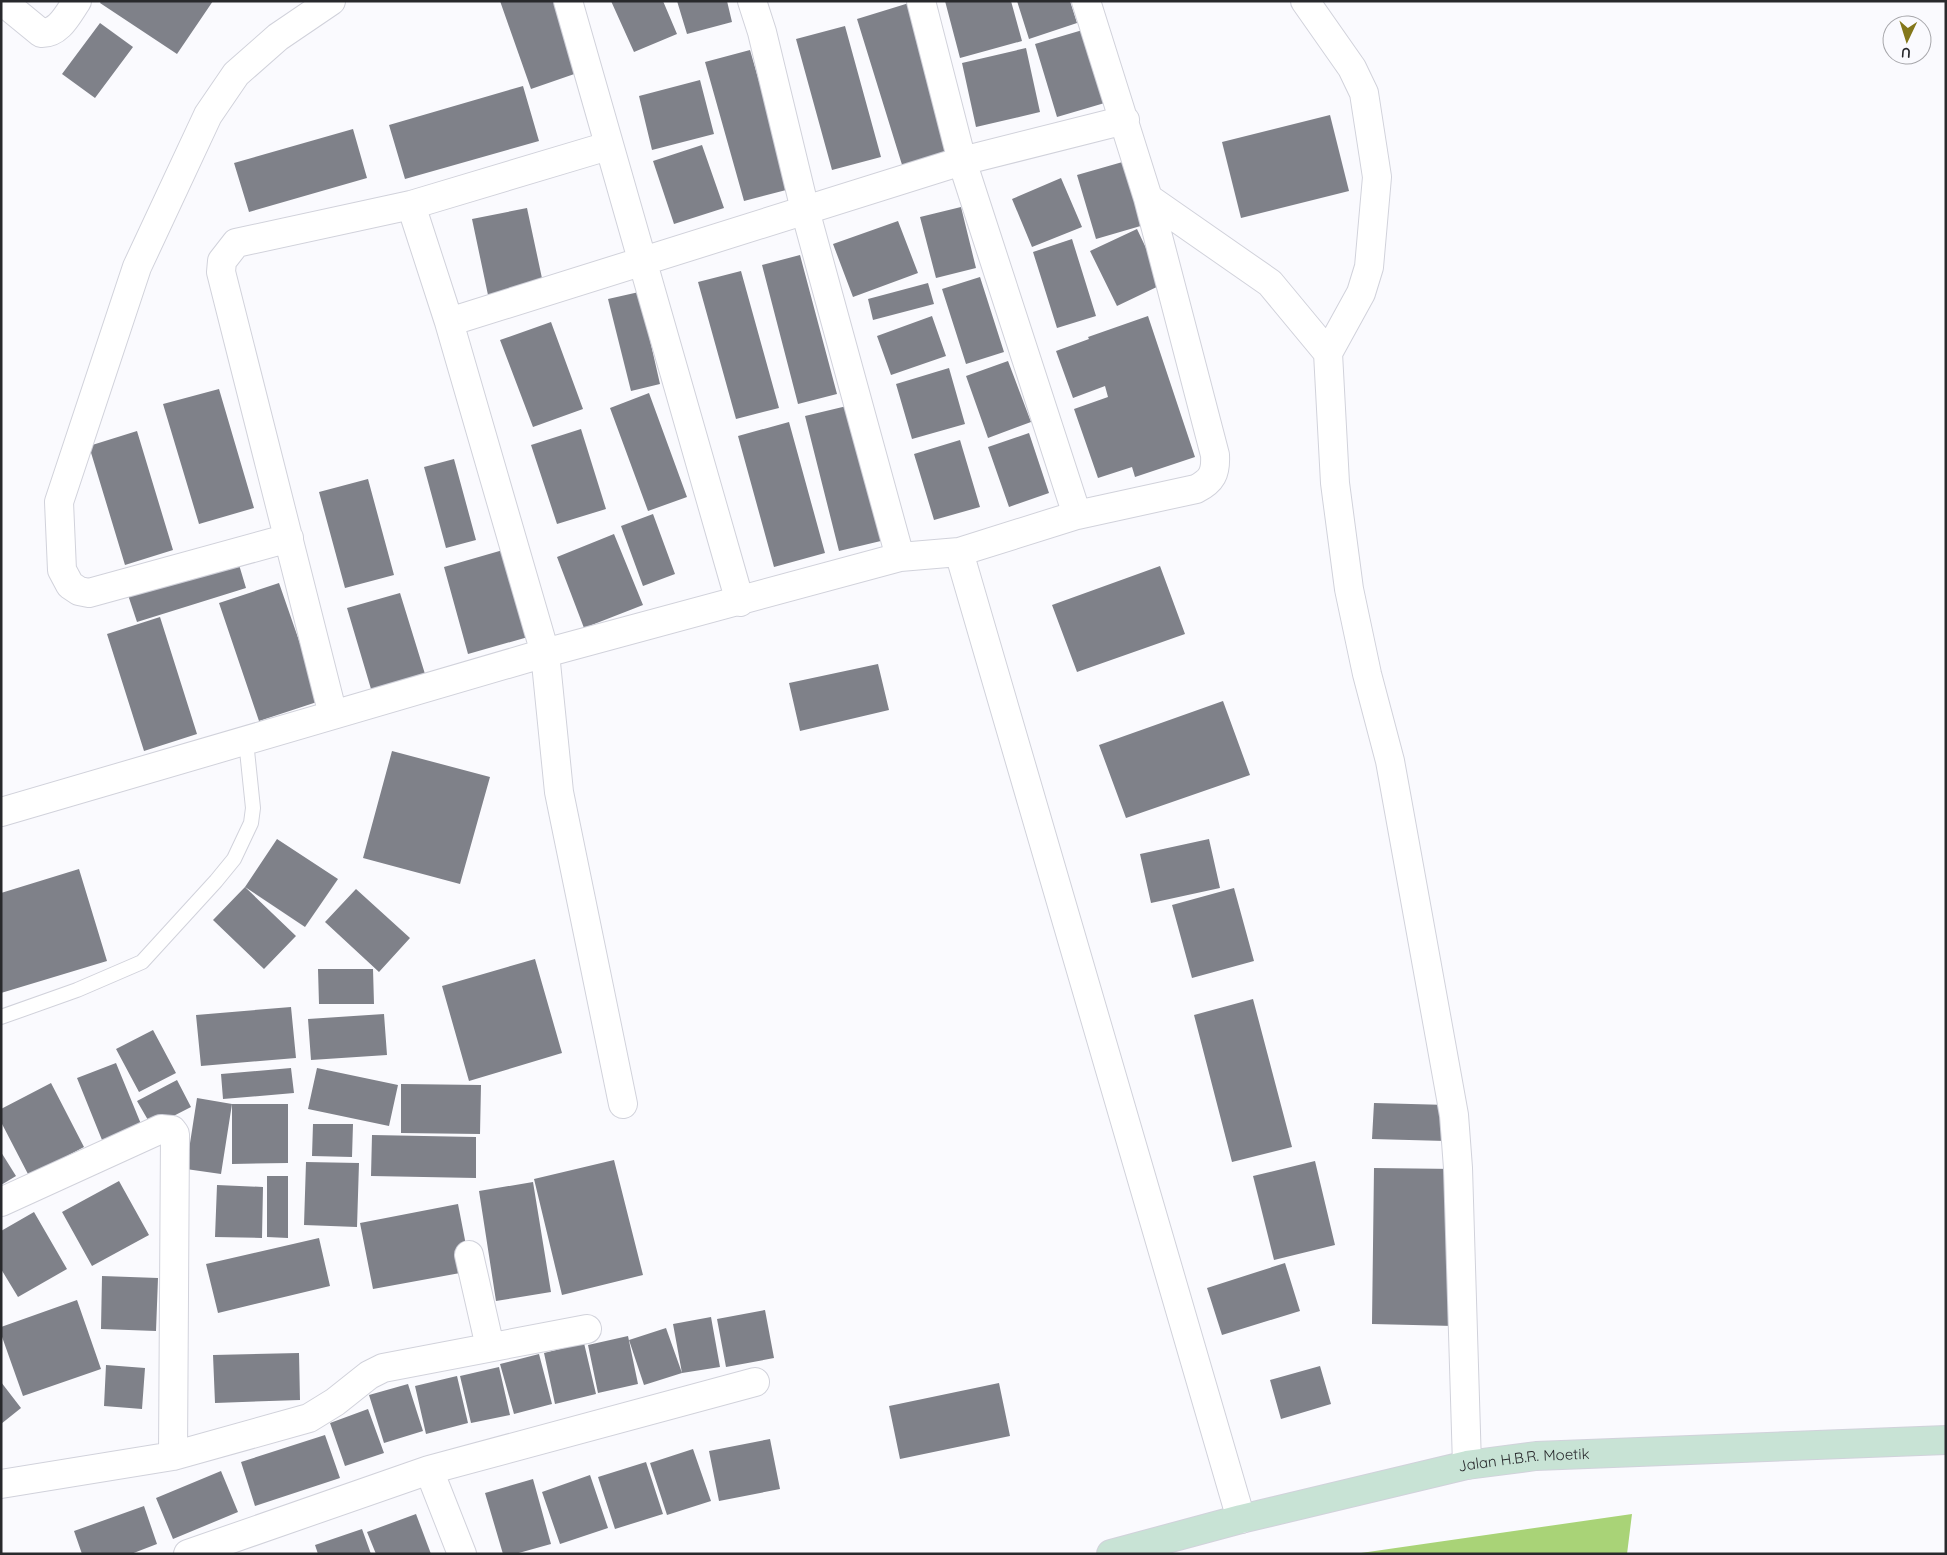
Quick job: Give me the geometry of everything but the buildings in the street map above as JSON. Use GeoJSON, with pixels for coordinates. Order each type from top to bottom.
{"type":"FeatureCollection","features":[{"type":"Feature","properties":{"kind":"street"},"geometry":{"type":"LineString","coordinates":[[2,1],[41,33],[46,33],[57,29],[77,1]]}},
{"type":"Feature","properties":{"kind":"street"},"geometry":{"type":"LineString","coordinates":[[289,538],[90,593],[79,591],[70,585],[62,570],[59,502],[137,267],[208,115],[236,74],[278,37],[331,1]]}},
{"type":"Feature","properties":{"kind":"street"},"geometry":{"type":"LineString","coordinates":[[568,1],[740,602]]}},
{"type":"Feature","properties":{"kind":"street"},"geometry":{"type":"LineString","coordinates":[[752,1],[762,32],[805,210],[900,557]]}},
{"type":"Feature","properties":{"kind":"street"},"geometry":{"type":"LineString","coordinates":[[921,1],[962,161],[1077,515]]}},
{"type":"Feature","properties":{"kind":"street"},"geometry":{"type":"LineString","coordinates":[[1,812],[545,653],[740,602],[900,557],[959,552],[1077,515],[1196,489],[1214,476],[1216,467],[1212,446],[1148,198],[1086,1]]}},
{"type":"Feature","properties":{"kind":"street"},"geometry":{"type":"LineString","coordinates":[[1305,1],[1352,68],[1364,92],[1378,177],[1369,267],[1361,293],[1328,353],[1335,483],[1349,589],[1367,674],[1390,761],[1454,1115],[1458,1168],[1467,1465]]}},
{"type":"Feature","properties":{"kind":"street"},"geometry":{"type":"LineString","coordinates":[[449,322],[962,161],[1125,120]]}},
{"type":"Feature","properties":{"kind":"street"},"geometry":{"type":"LineString","coordinates":[[333,715],[221,272],[222,261],[236,243],[411,205],[608,146]]}},
{"type":"Feature","properties":{"kind":"street"},"geometry":{"type":"LineString","coordinates":[[1148,198],[1270,283],[1328,353]]}},
{"type":"Feature","properties":{"kind":"street"},"geometry":{"type":"LineString","coordinates":[[411,205],[449,322],[545,653],[559,792],[623,1104]]}},
{"type":"Feature","properties":{"kind":"street"},"geometry":{"type":"LineString","coordinates":[[959,552],[1241,1519]]}},
{"type":"Feature","properties":{"kind":"street"},"geometry":{"type":"LineString","coordinates":[[1,1202],[161,1129],[172,1130],[175,1134],[173,1456]]}},
{"type":"Feature","properties":{"kind":"street"},"geometry":{"type":"LineString","coordinates":[[469,1255],[490,1347]]}},
{"type":"Feature","properties":{"kind":"street"},"geometry":{"type":"LineString","coordinates":[[1,1484],[173,1456],[309,1418],[335,1402],[362,1379],[384,1368],[587,1330]]}},
{"type":"Feature","properties":{"kind":"street"},"geometry":{"type":"LineString","coordinates":[[188,1554],[429,1470],[755,1382]]}},
{"type":"Feature","properties":{"kind":"street","name":"Jalan H.B.R. Moetik"},"geometry":{"type":"LineString","coordinates":[[1111,1554],[1241,1519],[1467,1465],[1536,1456],[1946,1440]]}},
{"type":"Feature","properties":{"kind":"street"},"geometry":{"type":"LineString","coordinates":[[429,1470],[462,1554]]}},
{"type":"Feature","properties":{"kind":"lane"},"geometry":{"type":"LineString","coordinates":[[1,1016],[77,990],[142,962],[216,881],[234,860],[251,823],[253,808],[246,741]]}},
{"type":"Feature","properties":{"kind":"green space"},"geometry":{"type":"Polygon","coordinates":[[[1632,1514],[1627,1554],[1354,1554],[1632,1514]]]}}]}
